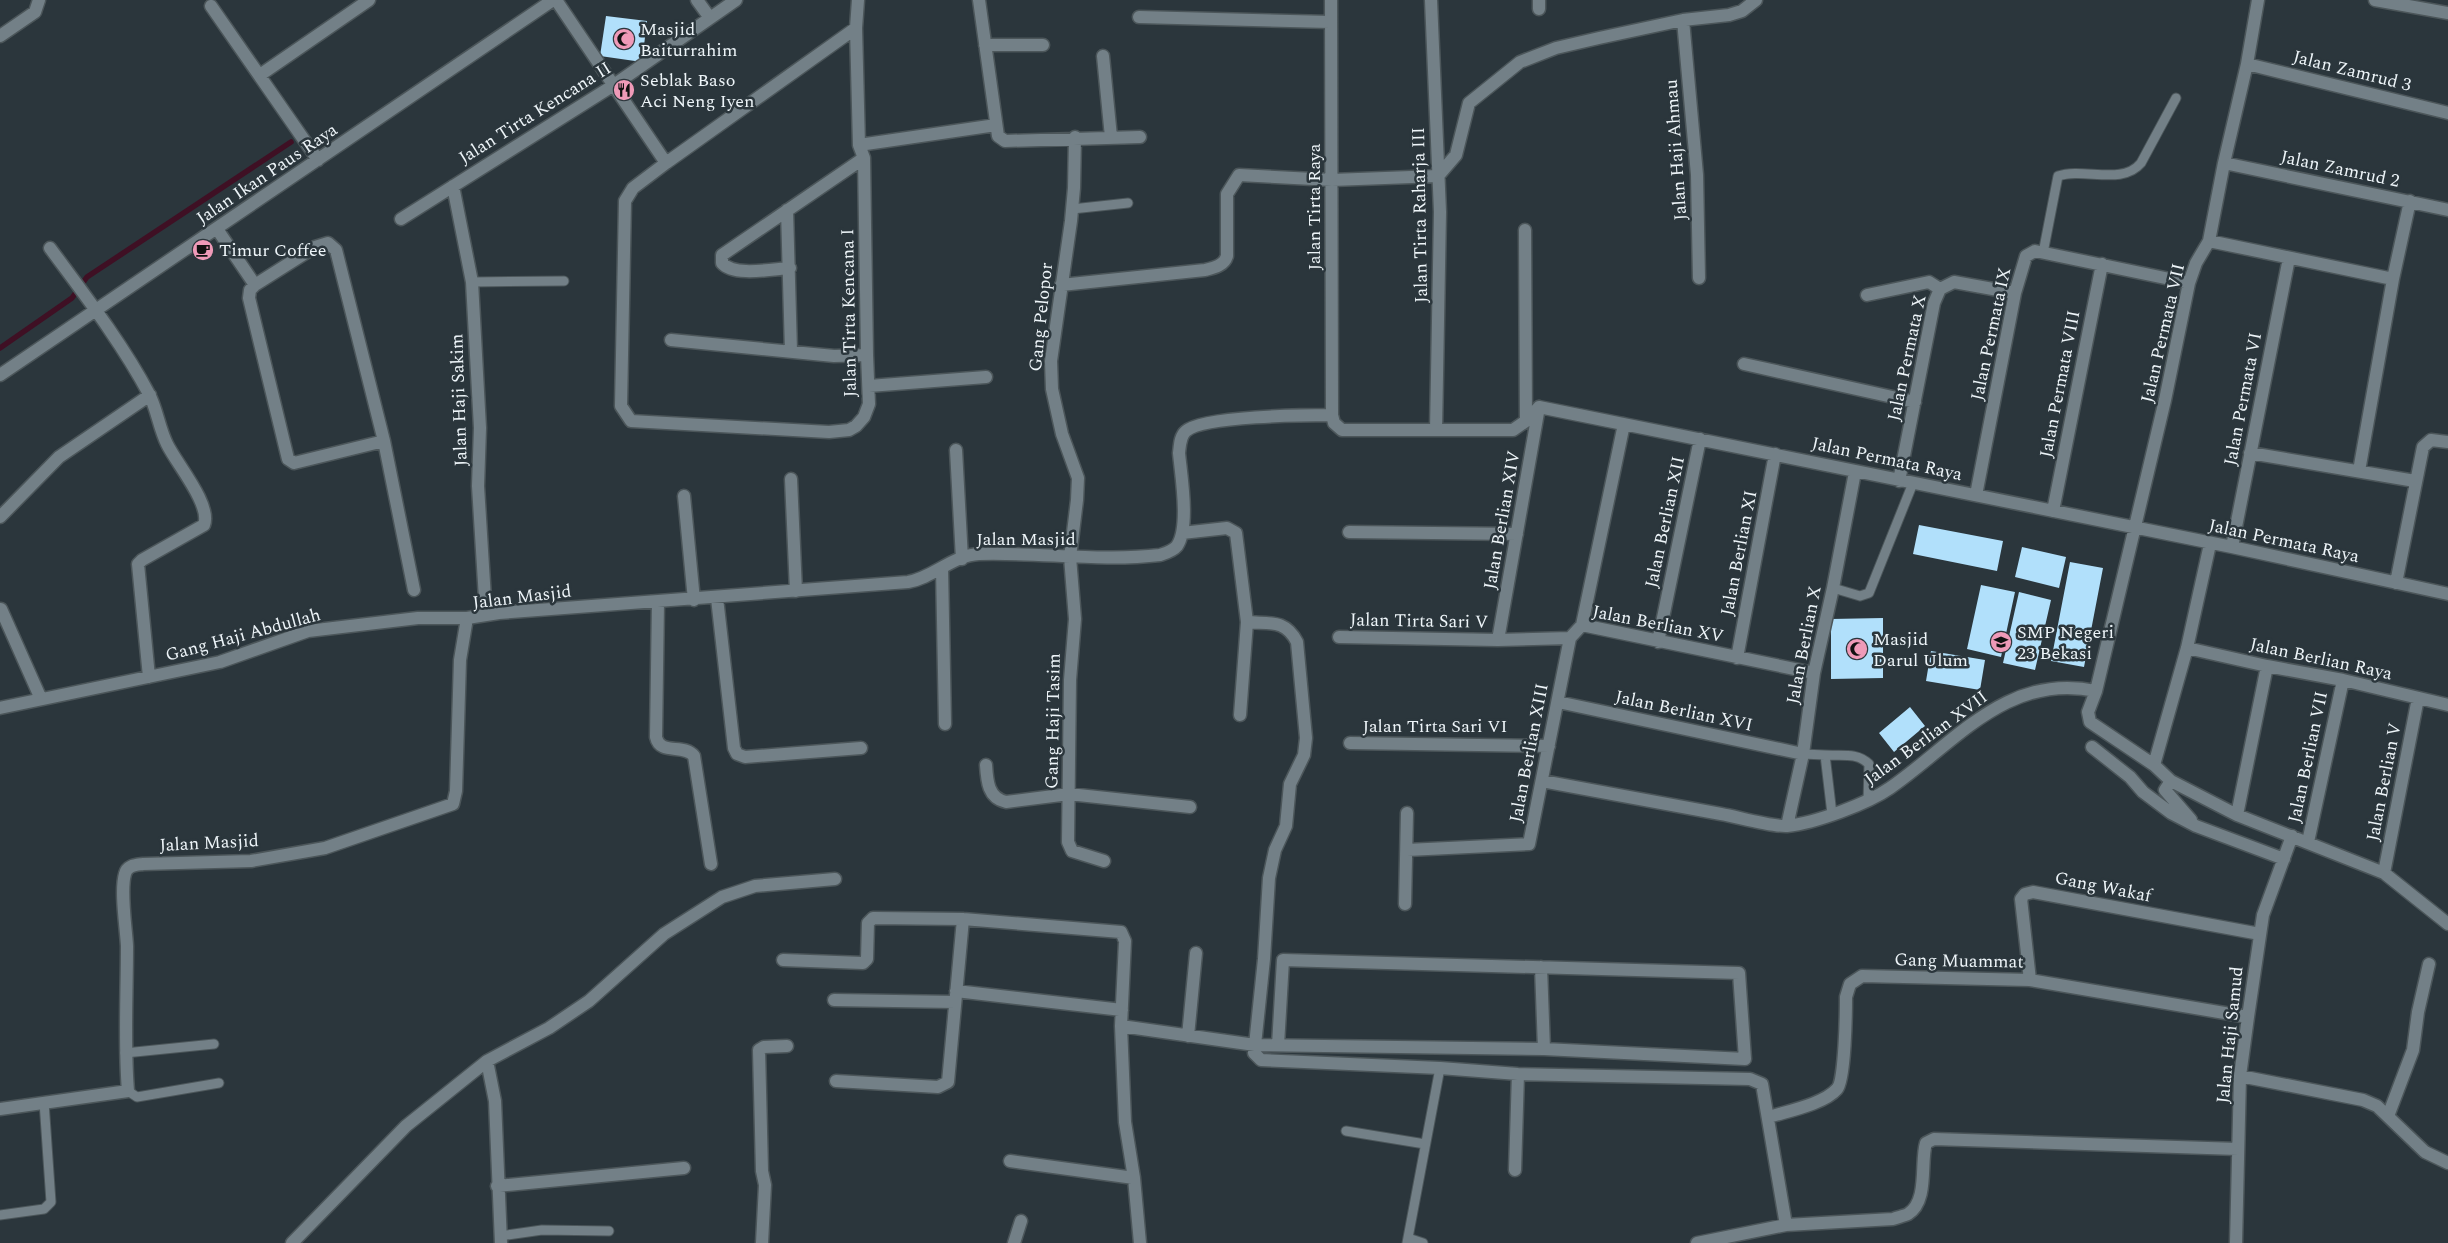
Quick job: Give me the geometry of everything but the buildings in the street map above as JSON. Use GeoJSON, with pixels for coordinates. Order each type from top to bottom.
{"type":"FeatureCollection","features":[{"type":"Feature","properties":{"kind":"street"},"geometry":{"type":"LineString","coordinates":[[0,36],[35,12],[39,0]]}},
{"type":"Feature","properties":{"kind":"street"},"geometry":{"type":"LineString","coordinates":[[260,75],[369,0]]}},
{"type":"Feature","properties":{"kind":"street"},"geometry":{"type":"LineString","coordinates":[[554,0],[666,163],[856,28]]}},
{"type":"Feature","properties":{"kind":"street","name":"Jalan Ikan Paus Raya"},"geometry":{"type":"LineString","coordinates":[[0,375],[554,0]]}},
{"type":"Feature","properties":{"kind":"street"},"geometry":{"type":"LineString","coordinates":[[697,0],[710,18]]}},
{"type":"Feature","properties":{"kind":"street","name":"Jalan Tirta Kencana II"},"geometry":{"type":"LineString","coordinates":[[401,218],[614,85],[736,0]]}},
{"type":"Feature","properties":{"kind":"street","name":"Jalan Tirta Kencana I"},"geometry":{"type":"LineString","coordinates":[[666,163],[633,188],[625,201],[622,406],[631,421],[838,432],[856,426],[864,418],[870,404],[866,355],[864,158],[859,145],[856,28],[858,0]]}},
{"type":"Feature","properties":{"kind":"street"},"geometry":{"type":"LineString","coordinates":[[979,0],[998,136],[1004,141],[1140,137]]}},
{"type":"Feature","properties":{"kind":"street","name":"Jalan Tirta Raya"},"geometry":{"type":"LineString","coordinates":[[1331,0],[1332,415]]}},
{"type":"Feature","properties":{"kind":"street","name":"Jalan Tirta Raharja III"},"geometry":{"type":"LineString","coordinates":[[1431,0],[1440,212],[1436,430]]}},
{"type":"Feature","properties":{"kind":"street"},"geometry":{"type":"LineString","coordinates":[[1060,285],[1217,267],[1226,260],[1227,256],[1227,194],[1239,175],[1332,180],[1438,176],[1456,155],[1469,103],[1520,62],[1556,48],[1683,20],[1742,11],[1756,0]]}},
{"type":"Feature","properties":{"kind":"street","name":"Jalan Permata VII"},"geometry":{"type":"LineString","coordinates":[[2258,0],[2247,64],[2224,163],[2209,241],[2196,263],[2189,283],[2136,528],[2096,692],[2088,712],[2090,722],[2154,765],[2171,781],[2237,815],[2384,873],[2448,924]]}},
{"type":"Feature","properties":{"kind":"street"},"geometry":{"type":"LineString","coordinates":[[2375,0],[2448,13]]}},
{"type":"Feature","properties":{"kind":"street"},"geometry":{"type":"LineString","coordinates":[[211,6],[318,160]]}},
{"type":"Feature","properties":{"kind":"street"},"geometry":{"type":"LineString","coordinates":[[1139,17],[1330,22]]}},
{"type":"Feature","properties":{"kind":"street","name":"Jalan Haji Ahmau"},"geometry":{"type":"LineString","coordinates":[[1683,20],[1697,174],[1700,278]]}},
{"type":"Feature","properties":{"kind":"street"},"geometry":{"type":"LineString","coordinates":[[985,45],[1043,45]]}},
{"type":"Feature","properties":{"kind":"street"},"geometry":{"type":"LineString","coordinates":[[1103,56],[1111,137]]}},
{"type":"Feature","properties":{"kind":"street","name":"Jalan Zamrud 3"},"geometry":{"type":"LineString","coordinates":[[2247,64],[2448,113]]}},
{"type":"Feature","properties":{"kind":"street"},"geometry":{"type":"LineString","coordinates":[[859,145],[996,125]]}},
{"type":"Feature","properties":{"kind":"street","name":"Gang Pelopor"},"geometry":{"type":"LineString","coordinates":[[1070,557],[1078,500],[1078,478],[1062,434],[1052,389],[1051,361],[1072,209],[1076,138]]}},
{"type":"Feature","properties":{"kind":"street"},"geometry":{"type":"LineString","coordinates":[[790,268],[736,271],[727,269],[722,263],[722,255],[864,158]]}},
{"type":"Feature","properties":{"kind":"street","name":"Jalan Zamrud 2"},"geometry":{"type":"LineString","coordinates":[[2224,163],[2448,210]]}},
{"type":"Feature","properties":{"kind":"street","name":"Jalan Haji Sakim"},"geometry":{"type":"LineString","coordinates":[[453,186],[472,282],[480,428],[478,486],[486,615]]}},
{"type":"Feature","properties":{"kind":"street"},"geometry":{"type":"LineString","coordinates":[[2359,471],[2393,279],[2410,201]]}},
{"type":"Feature","properties":{"kind":"street"},"geometry":{"type":"LineString","coordinates":[[787,210],[791,351]]}},
{"type":"Feature","properties":{"kind":"street"},"geometry":{"type":"LineString","coordinates":[[217,229],[255,285]]}},
{"type":"Feature","properties":{"kind":"street"},"geometry":{"type":"LineString","coordinates":[[1525,230],[1526,421]]}},
{"type":"Feature","properties":{"kind":"street"},"geometry":{"type":"LineString","coordinates":[[2209,241],[2393,279]]}},
{"type":"Feature","properties":{"kind":"street"},"geometry":{"type":"LineString","coordinates":[[384,441],[294,463],[288,459],[249,298],[250,290],[315,247],[328,243],[336,250],[384,441],[414,590]]}},
{"type":"Feature","properties":{"kind":"street"},"geometry":{"type":"LineString","coordinates":[[50,248],[96,310],[150,394],[167,444],[203,506],[206,519],[204,525],[138,564],[149,677]]}},
{"type":"Feature","properties":{"kind":"street","name":"Jalan Permata IX"},"geometry":{"type":"LineString","coordinates":[[1976,495],[2015,293],[2026,256],[2030,252],[2043,253]]}},
{"type":"Feature","properties":{"kind":"street"},"geometry":{"type":"LineString","coordinates":[[2043,253],[2189,283]]}},
{"type":"Feature","properties":{"kind":"street","name":"Jalan Permata VI"},"geometry":{"type":"LineString","coordinates":[[2232,547],[2289,258]]}},
{"type":"Feature","properties":{"kind":"street","name":"Jalan Permata VIII"},"geometry":{"type":"LineString","coordinates":[[2053,511],[2102,264]]}},
{"type":"Feature","properties":{"kind":"street"},"geometry":{"type":"LineString","coordinates":[[1867,295],[1929,282],[1940,289]]}},
{"type":"Feature","properties":{"kind":"street","name":"Jalan Permata X"},"geometry":{"type":"LineString","coordinates":[[1899,480],[1934,302],[1940,289],[1954,282],[2015,293]]}},
{"type":"Feature","properties":{"kind":"street"},"geometry":{"type":"LineString","coordinates":[[671,340],[834,356],[866,355]]}},
{"type":"Feature","properties":{"kind":"street"},"geometry":{"type":"LineString","coordinates":[[1744,364],[1915,402]]}},
{"type":"Feature","properties":{"kind":"street"},"geometry":{"type":"LineString","coordinates":[[869,386],[986,377]]}},
{"type":"Feature","properties":{"kind":"street"},"geometry":{"type":"LineString","coordinates":[[0,517],[59,457],[150,394]]}},
{"type":"Feature","properties":{"kind":"street"},"geometry":{"type":"LineString","coordinates":[[1240,715],[1247,622],[1236,533],[1227,528],[1182,533],[1179,453],[1181,439],[1187,430],[1204,424],[1229,421],[1332,415],[1334,423],[1342,430],[1513,430],[1526,421],[1539,407]]}},
{"type":"Feature","properties":{"kind":"street","name":"Jalan Permata Raya"},"geometry":{"type":"LineString","coordinates":[[1539,407],[2232,547],[2448,594]]}},
{"type":"Feature","properties":{"kind":"street","name":"Jalan Berlian XIV"},"geometry":{"type":"LineString","coordinates":[[1498,640],[1539,407]]}},
{"type":"Feature","properties":{"kind":"street"},"geometry":{"type":"LineString","coordinates":[[1582,625],[1624,424]]}},
{"type":"Feature","properties":{"kind":"street","name":"Jalan Berlian XII"},"geometry":{"type":"LineString","coordinates":[[1658,642],[1700,439]]}},
{"type":"Feature","properties":{"kind":"street"},"geometry":{"type":"LineString","coordinates":[[2396,583],[2423,447],[2431,440],[2448,442]]}},
{"type":"Feature","properties":{"kind":"street"},"geometry":{"type":"LineString","coordinates":[[956,450],[962,559]]}},
{"type":"Feature","properties":{"kind":"street"},"geometry":{"type":"LineString","coordinates":[[2250,453],[2415,481]]}},
{"type":"Feature","properties":{"kind":"street","name":"Jalan Berlian XI"},"geometry":{"type":"LineString","coordinates":[[1737,658],[1775,454]]}},
{"type":"Feature","properties":{"kind":"street","name":"Jalan Berlian X"},"geometry":{"type":"LineString","coordinates":[[1786,826],[1803,754],[1814,673],[1833,588],[1855,472]]}},
{"type":"Feature","properties":{"kind":"street"},"geometry":{"type":"LineString","coordinates":[[790,479],[796,591]]}},
{"type":"Feature","properties":{"kind":"street"},"geometry":{"type":"LineString","coordinates":[[684,496],[694,600]]}},
{"type":"Feature","properties":{"kind":"street"},"geometry":{"type":"LineString","coordinates":[[1349,532],[1517,534]]}},
{"type":"Feature","properties":{"kind":"street","name":"Jalan Masjid"},"geometry":{"type":"LineString","coordinates":[[128,1091],[125,1052],[127,946],[125,873],[128,869],[143,864],[251,861],[325,848],[453,804],[456,791],[460,660],[467,618],[918,580],[977,554],[1070,557],[1160,555],[1170,552],[1177,546],[1182,533]]}},
{"type":"Feature","properties":{"kind":"street"},"geometry":{"type":"LineString","coordinates":[[2154,765],[2187,648],[2210,544]]}},
{"type":"Feature","properties":{"kind":"street","name":"Gang Haji Tasim"},"geometry":{"type":"LineString","coordinates":[[1070,557],[1075,619],[1070,680],[1068,846],[1072,851],[1104,861]]}},
{"type":"Feature","properties":{"kind":"street"},"geometry":{"type":"LineString","coordinates":[[942,568],[945,724]]}},
{"type":"Feature","properties":{"kind":"street"},"geometry":{"type":"LineString","coordinates":[[717,598],[734,748],[737,754],[745,757],[862,748]]}},
{"type":"Feature","properties":{"kind":"street"},"geometry":{"type":"LineString","coordinates":[[658,602],[657,743],[661,747],[688,751],[694,756],[710,864]]}},
{"type":"Feature","properties":{"kind":"street"},"geometry":{"type":"LineString","coordinates":[[1,609],[41,699]]}},
{"type":"Feature","properties":{"kind":"street","name":"Gang Haji Abdullah"},"geometry":{"type":"LineString","coordinates":[[0,708],[220,662],[308,631],[418,618],[467,618]]}},
{"type":"Feature","properties":{"kind":"street"},"geometry":{"type":"LineString","coordinates":[[1247,622],[1281,624],[1291,630],[1297,642],[1306,738],[1304,755],[1290,784],[1286,826],[1275,850],[1269,878],[1264,959],[1254,1053],[1261,1060],[1440,1068],[1518,1074],[1750,1079],[1762,1084],[1786,1225]]}},
{"type":"Feature","properties":{"kind":"street","name":"Jalan Berlian XV"},"geometry":{"type":"LineString","coordinates":[[1498,640],[1570,638],[1582,625],[1814,673]]}},
{"type":"Feature","properties":{"kind":"street","name":"Jalan Tirta Sari V"},"geometry":{"type":"LineString","coordinates":[[1340,637],[1498,640]]}},
{"type":"Feature","properties":{"kind":"street","name":"Jalan Berlian XIII"},"geometry":{"type":"LineString","coordinates":[[1407,850],[1529,844],[1570,638]]}},
{"type":"Feature","properties":{"kind":"street","name":"Jalan Berlian Raya"},"geometry":{"type":"LineString","coordinates":[[2187,648],[2267,666],[2343,680],[2448,705]]}},
{"type":"Feature","properties":{"kind":"street"},"geometry":{"type":"LineString","coordinates":[[2237,815],[2267,666]]}},
{"type":"Feature","properties":{"kind":"street","name":"Jalan Berlian VII"},"geometry":{"type":"LineString","coordinates":[[2308,842],[2343,680]]}},
{"type":"Feature","properties":{"kind":"street","name":"Jalan Berlian XVII"},"geometry":{"type":"LineString","coordinates":[[1542,781],[1786,826],[1868,802],[1889,788],[1992,708],[2045,689],[2066,687],[2096,692]]}},
{"type":"Feature","properties":{"kind":"street","name":"Jalan Berlian V"},"geometry":{"type":"LineString","coordinates":[[2384,873],[2418,698]]}},
{"type":"Feature","properties":{"kind":"street","name":"Jalan Berlian XVI"},"geometry":{"type":"LineString","coordinates":[[1558,702],[1803,754]]}},
{"type":"Feature","properties":{"kind":"street","name":"Jalan Tirta Sari VI"},"geometry":{"type":"LineString","coordinates":[[1350,743],[1549,746]]}},
{"type":"Feature","properties":{"kind":"street"},"geometry":{"type":"LineString","coordinates":[[2092,747],[2130,777],[2142,792],[2171,813],[2196,826],[2284,859]]}},
{"type":"Feature","properties":{"kind":"street"},"geometry":{"type":"LineString","coordinates":[[986,765],[989,788],[999,800],[1006,802],[1069,794],[1190,807]]}},
{"type":"Feature","properties":{"kind":"street"},"geometry":{"type":"LineString","coordinates":[[2171,781],[2165,790],[2196,826]]}},
{"type":"Feature","properties":{"kind":"street"},"geometry":{"type":"LineString","coordinates":[[1405,904],[1407,813]]}},
{"type":"Feature","properties":{"kind":"street","name":"Jalan Haji Samud"},"geometry":{"type":"LineString","coordinates":[[2236,1243],[2240,1076],[2248,1017],[2263,915],[2292,836]]}},
{"type":"Feature","properties":{"kind":"street"},"geometry":{"type":"LineString","coordinates":[[292,1243],[406,1126],[487,1061],[549,1028],[589,1001],[664,934],[722,897],[755,886],[835,879]]}},
{"type":"Feature","properties":{"kind":"street","name":"Gang Wakaf"},"geometry":{"type":"LineString","coordinates":[[2030,980],[2021,899],[2025,894],[2033,892],[2260,934]]}},
{"type":"Feature","properties":{"kind":"street"},"geometry":{"type":"LineString","coordinates":[[836,1081],[944,1085],[948,1082],[963,919]]}},
{"type":"Feature","properties":{"kind":"street"},"geometry":{"type":"LineString","coordinates":[[784,960],[863,962],[867,959],[868,923],[870,920],[963,919],[1121,932],[1125,941],[1121,1026],[1125,1122],[1134,1178],[1140,1243]]}},
{"type":"Feature","properties":{"kind":"street"},"geometry":{"type":"LineString","coordinates":[[1188,1036],[1196,953]]}},
{"type":"Feature","properties":{"kind":"street"},"geometry":{"type":"LineString","coordinates":[[1121,1026],[1255,1045],[1544,1049],[1745,1059],[1740,973],[1283,960],[1278,1045]]}},
{"type":"Feature","properties":{"kind":"street"},"geometry":{"type":"LineString","coordinates":[[2388,1116],[2413,1050],[2418,1012],[2429,964]]}},
{"type":"Feature","properties":{"kind":"street"},"geometry":{"type":"LineString","coordinates":[[1541,967],[1544,1049]]}},
{"type":"Feature","properties":{"kind":"street","name":"Gang Muammat"},"geometry":{"type":"LineString","coordinates":[[1769,1117],[1828,1097],[1839,1088],[1842,1075],[1846,997],[1850,984],[1862,976],[2030,980],[2248,1017]]}},
{"type":"Feature","properties":{"kind":"street"},"geometry":{"type":"LineString","coordinates":[[834,1000],[955,997],[1122,1010]]}},
{"type":"Feature","properties":{"kind":"street"},"geometry":{"type":"LineString","coordinates":[[762,1243],[765,1185],[762,1171],[759,1050],[764,1047],[786,1046]]}},
{"type":"Feature","properties":{"kind":"street"},"geometry":{"type":"LineString","coordinates":[[487,1061],[495,1101],[500,1240]]}},
{"type":"Feature","properties":{"kind":"street"},"geometry":{"type":"LineString","coordinates":[[1515,1170],[1518,1074]]}},
{"type":"Feature","properties":{"kind":"street"},"geometry":{"type":"LineString","coordinates":[[2240,1076],[2363,1100],[2377,1106],[2425,1152],[2448,1162]]}},
{"type":"Feature","properties":{"kind":"street"},"geometry":{"type":"LineString","coordinates":[[0,1109],[128,1091]]}},
{"type":"Feature","properties":{"kind":"street"},"geometry":{"type":"LineString","coordinates":[[1697,1243],[1786,1225],[1893,1219],[1909,1214],[1918,1202],[1924,1176],[1924,1148],[1926,1143],[1934,1139],[2238,1149]]}},
{"type":"Feature","properties":{"kind":"street"},"geometry":{"type":"LineString","coordinates":[[1010,1161],[1134,1178]]}},
{"type":"Feature","properties":{"kind":"street"},"geometry":{"type":"LineString","coordinates":[[497,1186],[684,1168]]}},
{"type":"Feature","properties":{"kind":"street"},"geometry":{"type":"LineString","coordinates":[[1014,1243],[1021,1221]]}},
{"type":"Feature","properties":{"kind":"lane"},"geometry":{"type":"LineString","coordinates":[[2043,253],[2058,176],[2068,173],[2122,174],[2134,172],[2141,163],[2176,98]]}},
{"type":"Feature","properties":{"kind":"lane"},"geometry":{"type":"LineString","coordinates":[[1072,209],[1128,203]]}},
{"type":"Feature","properties":{"kind":"lane"},"geometry":{"type":"LineString","coordinates":[[472,282],[564,281]]}},
{"type":"Feature","properties":{"kind":"lane"},"geometry":{"type":"LineString","coordinates":[[1833,588],[1860,596],[1869,593],[1913,483]]}},
{"type":"Feature","properties":{"kind":"lane"},"geometry":{"type":"LineString","coordinates":[[1803,754],[1862,757],[1869,764],[1868,802]]}},
{"type":"Feature","properties":{"kind":"lane"},"geometry":{"type":"LineString","coordinates":[[1824,756],[1832,814]]}},
{"type":"Feature","properties":{"kind":"lane"},"geometry":{"type":"LineString","coordinates":[[125,1052],[214,1044]]}},
{"type":"Feature","properties":{"kind":"lane"},"geometry":{"type":"LineString","coordinates":[[1424,1243],[1408,1240],[1440,1068]]}},
{"type":"Feature","properties":{"kind":"lane"},"geometry":{"type":"LineString","coordinates":[[128,1091],[137,1097],[219,1083]]}},
{"type":"Feature","properties":{"kind":"lane"},"geometry":{"type":"LineString","coordinates":[[0,1215],[44,1209],[52,1202],[44,1102]]}},
{"type":"Feature","properties":{"kind":"lane"},"geometry":{"type":"LineString","coordinates":[[1346,1131],[1426,1144]]}},
{"type":"Feature","properties":{"kind":"lane"},"geometry":{"type":"LineString","coordinates":[[500,1240],[517,1232],[542,1230],[609,1231]]}},
{"type":"Feature","properties":{"kind":"waterway"},"geometry":{"type":"LineString","coordinates":[[0,348],[72,298],[87,277],[291,142]]}},
{"type":"Feature","properties":{"kind":"place","name":"Masjid Baiturrahim"},"geometry":{"type":"Point","coordinates":[624,39]}},
{"type":"Feature","properties":{"kind":"place","name":"Seblak Baso Aci Neng Iyen"},"geometry":{"type":"Point","coordinates":[624,90]}},
{"type":"Feature","properties":{"kind":"place","name":"Timur Coffee"},"geometry":{"type":"Point","coordinates":[203,250]}},
{"type":"Feature","properties":{"kind":"place","name":"SMP Negeri 23 Bekasi"},"geometry":{"type":"Point","coordinates":[2001,642]}},
{"type":"Feature","properties":{"kind":"place","name":"Masjid Darul Ulum"},"geometry":{"type":"Point","coordinates":[1857,649]}}]}
